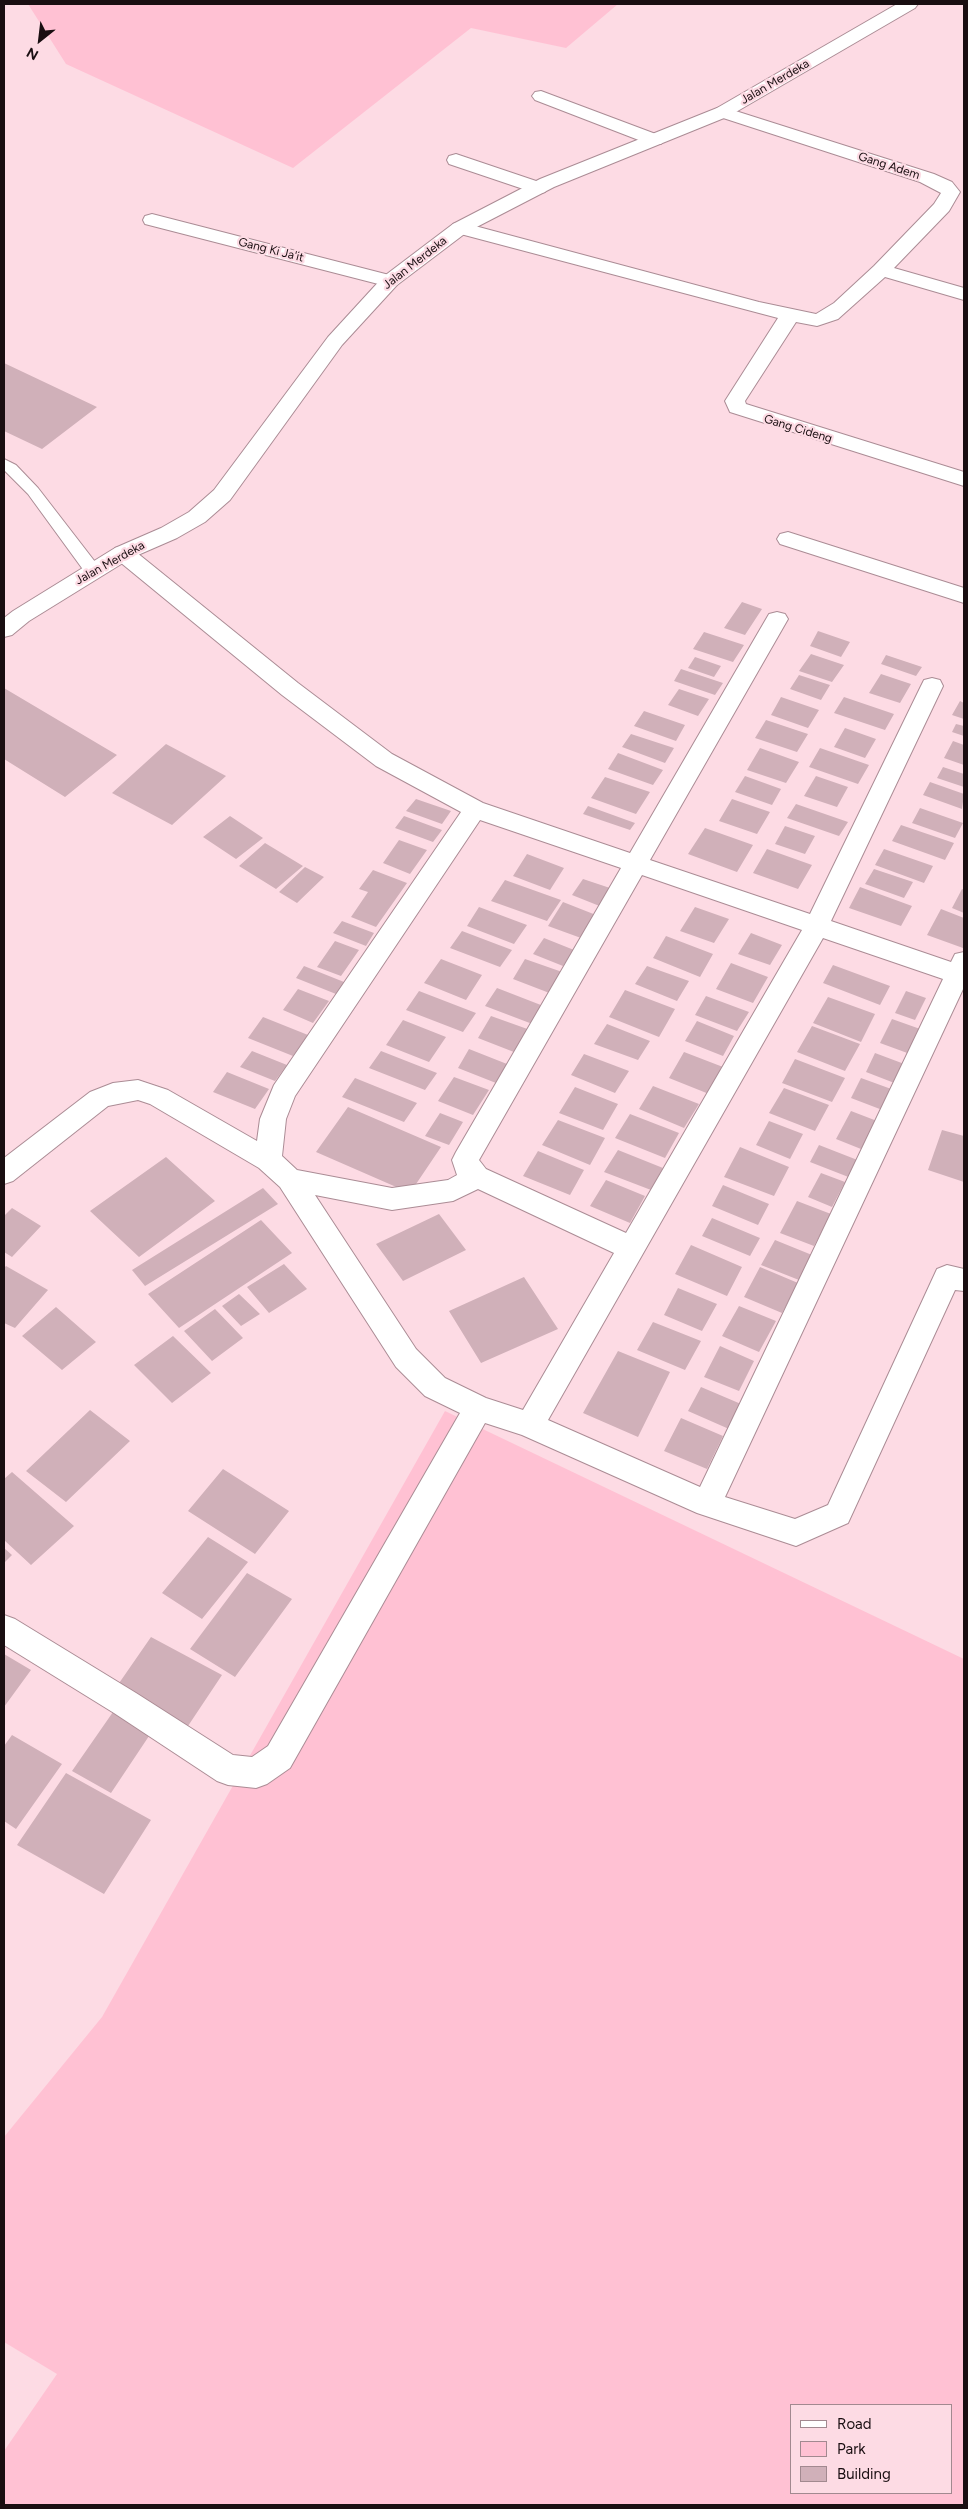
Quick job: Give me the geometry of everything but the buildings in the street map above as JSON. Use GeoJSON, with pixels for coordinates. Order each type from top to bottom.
{"type":"FeatureCollection","features":[{"type":"Feature","properties":{"kind":"street","name":"Jalan Merdeka"},"geometry":{"type":"LineString","coordinates":[[4,630],[21,616],[123,553],[169,533],[190,521],[222,496],[335,341],[390,280],[460,228],[538,188],[723,112],[909,4]]}},
{"type":"Feature","properties":{"kind":"street"},"geometry":{"type":"LineString","coordinates":[[541,96],[655,140]]}},
{"type":"Feature","properties":{"kind":"street","name":"Gang Adem"},"geometry":{"type":"LineString","coordinates":[[723,112],[927,178],[945,186],[951,192],[942,207],[881,270]]}},
{"type":"Feature","properties":{"kind":"street"},"geometry":{"type":"LineString","coordinates":[[456,160],[538,188]]}},
{"type":"Feature","properties":{"kind":"street","name":"Gang Ki Ja'it"},"geometry":{"type":"LineString","coordinates":[[152,220],[390,280]]}},
{"type":"Feature","properties":{"kind":"street"},"geometry":{"type":"LineString","coordinates":[[460,228],[790,315],[817,320],[831,315],[881,270],[964,294]]}},
{"type":"Feature","properties":{"kind":"street","name":"Gang Cideng"},"geometry":{"type":"LineString","coordinates":[[790,315],[735,401],[737,408],[964,479]]}},
{"type":"Feature","properties":{"kind":"street"},"geometry":{"type":"LineString","coordinates":[[788,539],[964,596]]}},
{"type":"Feature","properties":{"kind":"street"},"geometry":{"type":"LineString","coordinates":[[123,553],[290,689],[384,760],[475,809],[816,927],[961,967],[708,1504]]}},
{"type":"Feature","properties":{"kind":"street"},"geometry":{"type":"LineString","coordinates":[[631,1248],[477,1177],[469,1171],[465,1160],[472,1144],[634,863],[777,619]]}},
{"type":"Feature","properties":{"kind":"street"},"geometry":{"type":"LineString","coordinates":[[530,1425],[816,927],[932,686]]}},
{"type":"Feature","properties":{"kind":"street"},"geometry":{"type":"LineString","coordinates":[[268,1160],[273,1119],[283,1092],[475,809]]}},
{"type":"Feature","properties":{"kind":"street"},"geometry":{"type":"LineString","coordinates":[[4,1173],[99,1099],[113,1093],[138,1090],[159,1097],[268,1160],[290,1179],[406,1358],[435,1387],[478,1408],[530,1425],[708,1504],[796,1533],[838,1514],[947,1277],[964,1280]]}},
{"type":"Feature","properties":{"kind":"street"},"geometry":{"type":"LineString","coordinates":[[290,1179],[392,1199],[453,1190],[477,1177]]}},
{"type":"Feature","properties":{"kind":"street"},"geometry":{"type":"LineString","coordinates":[[4,1629],[125,1703],[228,1770],[256,1774],[279,1756],[478,1408]]}},
{"type":"Feature","properties":{"kind":"lane"},"geometry":{"type":"LineString","coordinates":[[4,464],[11,468],[33,491],[94,571]]}},
{"type":"Feature","properties":{"kind":"green space"},"geometry":{"type":"Polygon","coordinates":[[[28,4],[618,4],[566,48],[471,28],[293,168],[66,64],[28,4]]]}},
{"type":"Feature","properties":{"kind":"green space"},"geometry":{"type":"Polygon","coordinates":[[[445,1411],[964,1659],[964,2505],[4,2505],[4,2451],[57,2374],[4,2342],[4,2137],[102,2017],[445,1411]]]}}]}
